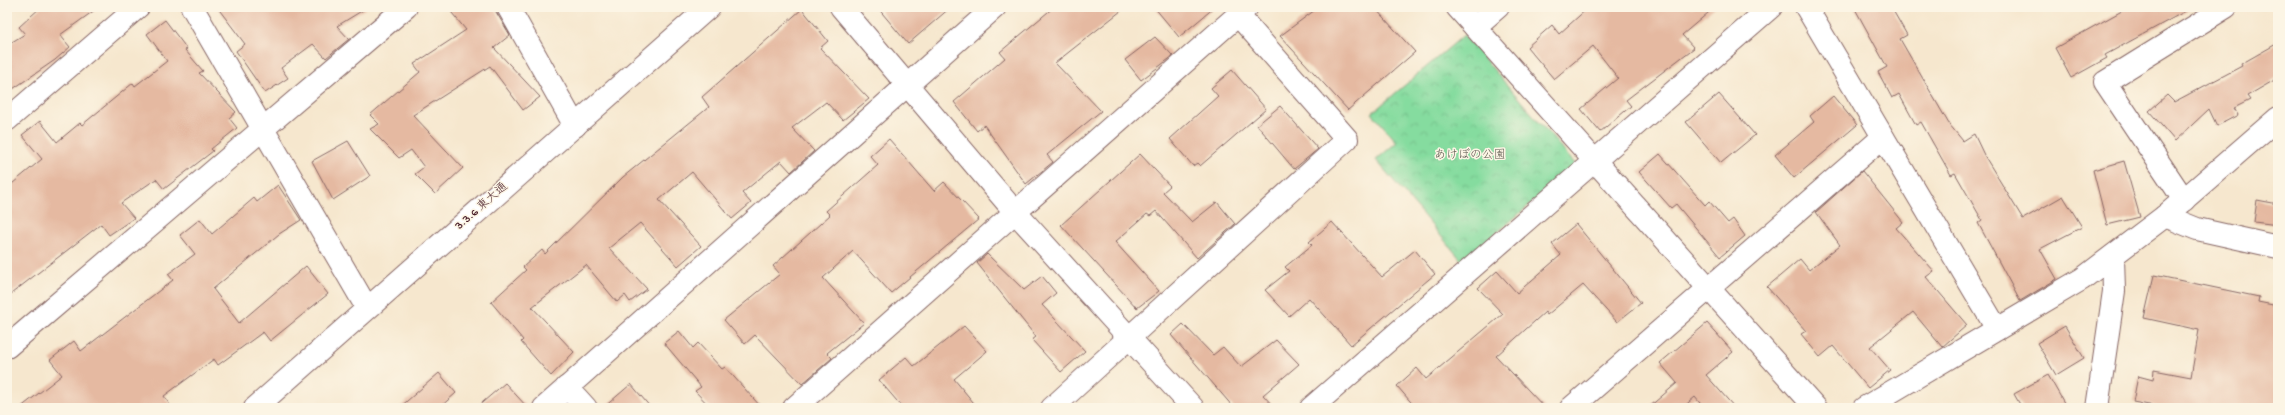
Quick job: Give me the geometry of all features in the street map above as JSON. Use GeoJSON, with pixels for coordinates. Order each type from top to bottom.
{"type":"FeatureCollection","features":[{"type":"Feature","properties":{"kind":"street"},"geometry":{"type":"LineString","coordinates":[[7,120],[138,7]]}},
{"type":"Feature","properties":{"kind":"street"},"geometry":{"type":"LineString","coordinates":[[192,7],[261,129],[366,308]]}},
{"type":"Feature","properties":{"kind":"street"},"geometry":{"type":"LineString","coordinates":[[7,347],[406,7]]}},
{"type":"Feature","properties":{"kind":"street"},"geometry":{"type":"LineString","coordinates":[[508,7],[575,126]]}},
{"type":"Feature","properties":{"kind":"street","name":"3.3.6 東大通"},"geometry":{"type":"LineString","coordinates":[[255,408],[366,308],[709,7]]}},
{"type":"Feature","properties":{"kind":"street"},"geometry":{"type":"LineString","coordinates":[[841,7],[1015,212],[1193,408]]}},
{"type":"Feature","properties":{"kind":"street"},"geometry":{"type":"LineString","coordinates":[[544,408],[995,7]]}},
{"type":"Feature","properties":{"kind":"street"},"geometry":{"type":"LineString","coordinates":[[1457,7],[1816,408]]}},
{"type":"Feature","properties":{"kind":"street"},"geometry":{"type":"LineString","coordinates":[[1475,27],[1498,7]]}},
{"type":"Feature","properties":{"kind":"street"},"geometry":{"type":"LineString","coordinates":[[1311,408],[1771,7]]}},
{"type":"Feature","properties":{"kind":"street"},"geometry":{"type":"LineString","coordinates":[[1806,7],[1997,329]]}},
{"type":"Feature","properties":{"kind":"street"},"geometry":{"type":"LineString","coordinates":[[2184,200],[2106,82],[2226,7]]}},
{"type":"Feature","properties":{"kind":"street"},"geometry":{"type":"LineString","coordinates":[[794,408],[1243,11],[1347,139],[1130,339],[1052,408]]}},
{"type":"Feature","properties":{"kind":"street"},"geometry":{"type":"LineString","coordinates":[[1864,408],[2082,279],[2165,216],[2278,118]]}},
{"type":"Feature","properties":{"kind":"street"},"geometry":{"type":"LineString","coordinates":[[1571,408],[1883,137]]}},
{"type":"Feature","properties":{"kind":"street"},"geometry":{"type":"LineString","coordinates":[[2165,216],[2197,230],[2278,247]]}},
{"type":"Feature","properties":{"kind":"street"},"geometry":{"type":"LineString","coordinates":[[2097,408],[2114,291],[2113,256]]}},
{"type":"Feature","properties":{"kind":"street"},"geometry":{"type":"LineString","coordinates":[[567,387],[586,408]]}},
{"type":"Feature","properties":{"kind":"green space","name":"あけぼの公園"},"geometry":{"type":"Polygon","coordinates":[[[1464,35],[1576,165],[1463,262],[1376,160],[1397,142],[1372,113],[1464,35]]]}},
{"type":"Feature","properties":{"kind":"building"},"geometry":{"type":"Polygon","coordinates":[[[41,7],[99,7],[60,35],[70,47],[55,60],[7,93],[7,45],[25,34],[19,27],[41,7]]]}},
{"type":"Feature","properties":{"kind":"building"},"geometry":{"type":"Polygon","coordinates":[[[217,7],[368,7],[337,26],[349,39],[326,58],[313,44],[281,68],[288,78],[265,93],[236,51],[245,44],[217,7]]]}},
{"type":"Feature","properties":{"kind":"building"},"geometry":{"type":"Polygon","coordinates":[[[447,7],[493,7],[510,35],[494,48],[540,97],[523,110],[490,66],[413,115],[463,168],[435,194],[415,174],[424,167],[411,150],[399,158],[370,129],[379,124],[370,115],[420,72],[414,64],[466,30],[447,7]]]}},
{"type":"Feature","properties":{"kind":"building"},"geometry":{"type":"Polygon","coordinates":[[[877,7],[951,7],[908,44],[877,7]]]}},
{"type":"Feature","properties":{"kind":"building"},"geometry":{"type":"Polygon","coordinates":[[[1054,7],[1126,7],[1055,63],[1101,111],[1047,155],[1053,162],[1026,184],[984,125],[977,131],[954,102],[1005,58],[1000,52],[1054,7]]]}},
{"type":"Feature","properties":{"kind":"building"},"geometry":{"type":"Polygon","coordinates":[[[1154,7],[1215,7],[1179,37],[1154,7]]]}},
{"type":"Feature","properties":{"kind":"building"},"geometry":{"type":"Polygon","coordinates":[[[1319,7],[1374,7],[1415,52],[1348,110],[1280,36],[1319,7]]]}},
{"type":"Feature","properties":{"kind":"building"},"geometry":{"type":"Polygon","coordinates":[[[1589,7],[1715,7],[1682,35],[1694,48],[1626,100],[1631,106],[1600,132],[1581,109],[1618,78],[1593,46],[1554,79],[1527,47],[1552,25],[1559,34],[1589,7]]]}},
{"type":"Feature","properties":{"kind":"building"},"geometry":{"type":"Polygon","coordinates":[[[1854,7],[1891,7],[1907,35],[1900,39],[1949,124],[1963,141],[1974,134],[1984,155],[2023,219],[2063,196],[2082,227],[2040,249],[2057,279],[2020,301],[1978,223],[1982,220],[1955,173],[1951,175],[1921,122],[1916,125],[1899,94],[1892,98],[1878,72],[1887,67],[1854,7]]]}},
{"type":"Feature","properties":{"kind":"building"},"geometry":{"type":"Polygon","coordinates":[[[2129,7],[2193,7],[2105,55],[2107,58],[2071,78],[2055,48],[2129,7]]]}},
{"type":"Feature","properties":{"kind":"building"},"geometry":{"type":"Polygon","coordinates":[[[802,9],[828,41],[820,48],[869,99],[843,120],[826,102],[792,128],[814,151],[791,172],[781,161],[742,193],[751,203],[732,219],[692,172],[659,200],[701,246],[678,266],[640,223],[609,248],[647,289],[630,302],[625,295],[617,302],[586,265],[532,307],[574,352],[551,376],[521,342],[523,340],[491,302],[526,270],[523,267],[542,250],[545,254],[623,177],[709,107],[702,97],[802,9]]]}},
{"type":"Feature","properties":{"kind":"building"},"geometry":{"type":"Polygon","coordinates":[[[165,20],[187,49],[185,50],[203,71],[199,73],[236,112],[229,118],[237,128],[211,149],[213,151],[164,189],[156,179],[121,203],[134,218],[109,235],[101,224],[7,297],[7,188],[42,159],[22,135],[40,121],[57,142],[80,123],[82,125],[133,83],[135,86],[167,61],[147,34],[165,20]]]}},
{"type":"Feature","properties":{"kind":"building"},"geometry":{"type":"Polygon","coordinates":[[[1155,37],[1173,56],[1141,80],[1125,60],[1155,37]]]}},
{"type":"Feature","properties":{"kind":"building"},"geometry":{"type":"Polygon","coordinates":[[[2278,43],[2278,78],[2247,96],[2250,100],[2234,108],[2238,115],[2217,126],[2209,109],[2175,141],[2149,111],[2167,95],[2174,102],[2242,66],[2241,64],[2278,43]]]}},
{"type":"Feature","properties":{"kind":"building"},"geometry":{"type":"Polygon","coordinates":[[[1232,70],[1266,109],[1200,166],[1197,163],[1193,166],[1170,139],[1218,96],[1211,88],[1232,70]]]}},
{"type":"Feature","properties":{"kind":"building"},"geometry":{"type":"Polygon","coordinates":[[[1719,94],[1755,135],[1721,163],[1686,122],[1719,94]]]}},
{"type":"Feature","properties":{"kind":"building"},"geometry":{"type":"Polygon","coordinates":[[[1833,96],[1857,125],[1794,178],[1775,155],[1814,122],[1810,116],[1833,96]]]}},
{"type":"Feature","properties":{"kind":"building"},"geometry":{"type":"Polygon","coordinates":[[[1280,106],[1318,149],[1294,169],[1257,125],[1280,106]]]}},
{"type":"Feature","properties":{"kind":"building"},"geometry":{"type":"Polygon","coordinates":[[[889,139],[934,191],[944,182],[979,219],[891,293],[853,251],[823,278],[864,323],[827,353],[832,358],[802,384],[755,335],[745,344],[724,320],[780,274],[773,266],[830,215],[826,211],[878,165],[870,156],[889,139]]]}},
{"type":"Feature","properties":{"kind":"building"},"geometry":{"type":"Polygon","coordinates":[[[348,141],[370,176],[333,200],[312,161],[348,141]]]}},
{"type":"Feature","properties":{"kind":"building"},"geometry":{"type":"Polygon","coordinates":[[[1140,154],[1170,186],[1163,192],[1192,222],[1217,202],[1235,224],[1197,258],[1156,211],[1150,216],[1147,214],[1115,242],[1159,291],[1137,308],[1061,225],[1140,154]]]}},
{"type":"Feature","properties":{"kind":"building"},"geometry":{"type":"Polygon","coordinates":[[[1660,154],[1705,205],[1709,201],[1728,223],[1733,219],[1745,236],[1720,257],[1676,204],[1671,208],[1639,172],[1660,154]]]}},
{"type":"Feature","properties":{"kind":"building"},"geometry":{"type":"Polygon","coordinates":[[[2124,161],[2140,217],[2107,225],[2093,170],[2124,161]]]}},
{"type":"Feature","properties":{"kind":"building"},"geometry":{"type":"Polygon","coordinates":[[[1862,171],[1903,222],[1896,228],[1934,271],[1926,277],[1967,325],[1942,347],[1913,312],[1870,347],[1890,370],[1868,388],[1833,346],[1820,357],[1801,334],[1806,331],[1767,287],[1800,259],[1809,270],[1840,245],[1816,212],[1862,171]]]}},
{"type":"Feature","properties":{"kind":"building"},"geometry":{"type":"Polygon","coordinates":[[[278,185],[301,220],[279,234],[213,289],[239,323],[306,266],[328,294],[270,341],[263,332],[218,365],[214,359],[164,396],[172,408],[20,408],[62,375],[50,360],[74,341],[81,351],[173,280],[168,274],[195,254],[180,235],[200,219],[212,234],[254,198],[257,202],[278,185]]]}},
{"type":"Feature","properties":{"kind":"building"},"geometry":{"type":"Polygon","coordinates":[[[2257,200],[2278,204],[2278,225],[2254,222],[2257,200]]]}},
{"type":"Feature","properties":{"kind":"building"},"geometry":{"type":"Polygon","coordinates":[[[1332,222],[1382,277],[1415,250],[1435,274],[1351,345],[1309,298],[1289,316],[1265,290],[1289,271],[1285,267],[1312,245],[1309,242],[1332,222]]]}},
{"type":"Feature","properties":{"kind":"building"},"geometry":{"type":"Polygon","coordinates":[[[1576,224],[1641,303],[1617,322],[1583,285],[1547,315],[1545,312],[1496,356],[1545,408],[1416,408],[1397,386],[1417,368],[1426,379],[1503,314],[1478,288],[1497,271],[1517,293],[1561,255],[1552,244],[1576,224]]]}},
{"type":"Feature","properties":{"kind":"building"},"geometry":{"type":"Polygon","coordinates":[[[987,254],[1024,290],[1042,276],[1056,293],[1042,305],[1085,351],[1061,372],[1032,340],[1036,337],[977,263],[987,254]]]}},
{"type":"Feature","properties":{"kind":"building"},"geometry":{"type":"Polygon","coordinates":[[[2154,275],[2259,297],[2258,302],[2278,306],[2278,408],[2165,408],[2133,402],[2138,376],[2153,380],[2154,370],[2191,377],[2199,330],[2144,318],[2154,275]]]}},
{"type":"Feature","properties":{"kind":"building"},"geometry":{"type":"Polygon","coordinates":[[[1707,323],[1733,352],[1706,375],[1735,408],[1704,408],[1695,397],[1682,408],[1648,408],[1677,383],[1660,363],[1707,323]]]}},
{"type":"Feature","properties":{"kind":"building"},"geometry":{"type":"Polygon","coordinates":[[[1183,324],[1213,355],[1223,347],[1241,367],[1276,340],[1299,364],[1263,395],[1275,408],[1234,408],[1171,335],[1183,324]]]}},
{"type":"Feature","properties":{"kind":"building"},"geometry":{"type":"Polygon","coordinates":[[[964,326],[987,351],[954,379],[978,408],[903,408],[879,380],[906,357],[914,366],[964,326]]]}},
{"type":"Feature","properties":{"kind":"building"},"geometry":{"type":"Polygon","coordinates":[[[2065,326],[2084,358],[2056,375],[2037,343],[2065,326]]]}},
{"type":"Feature","properties":{"kind":"building"},"geometry":{"type":"Polygon","coordinates":[[[679,331],[693,348],[698,343],[722,369],[725,367],[762,408],[711,408],[695,391],[701,387],[664,343],[679,331]]]}},
{"type":"Feature","properties":{"kind":"building"},"geometry":{"type":"Polygon","coordinates":[[[439,373],[456,393],[439,408],[399,408],[439,373]]]}},
{"type":"Feature","properties":{"kind":"building"},"geometry":{"type":"Polygon","coordinates":[[[2048,375],[2067,408],[2022,408],[2014,394],[2048,375]]]}},
{"type":"Feature","properties":{"kind":"building"},"geometry":{"type":"Polygon","coordinates":[[[505,383],[528,408],[476,408],[505,383]]]}},
{"type":"Feature","properties":{"kind":"building"},"geometry":{"type":"Polygon","coordinates":[[[631,384],[651,408],[603,408],[631,384]]]}}]}
